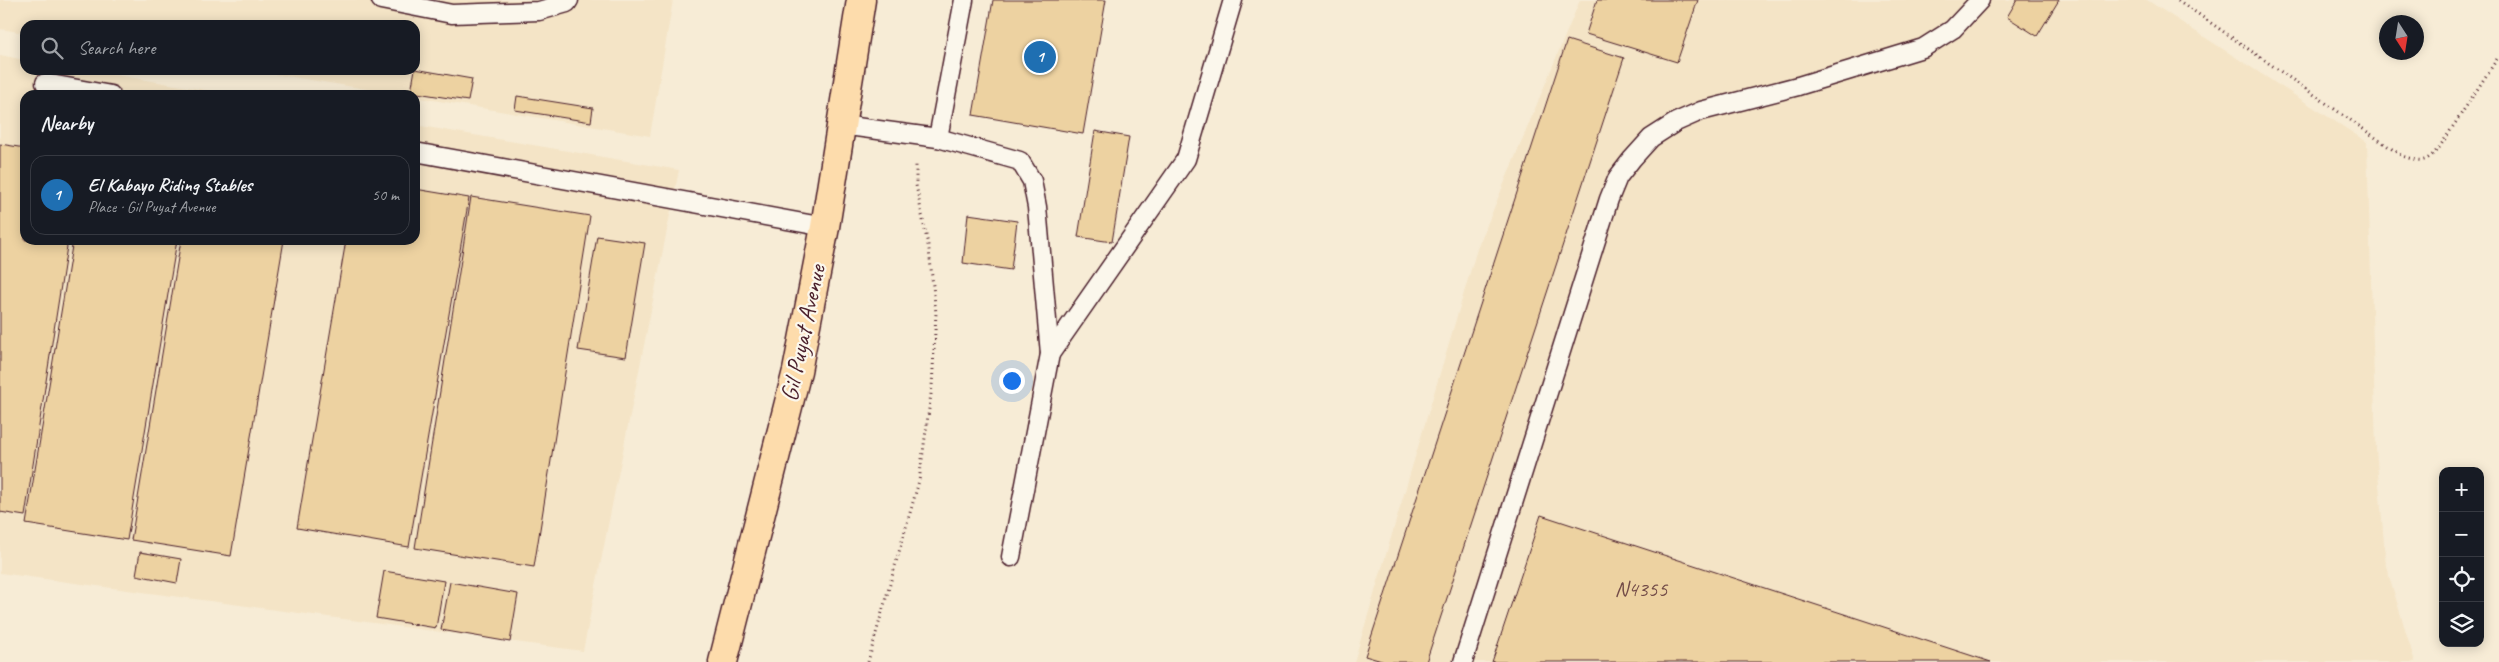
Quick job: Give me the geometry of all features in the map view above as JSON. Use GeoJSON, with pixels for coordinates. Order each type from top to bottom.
{"type":"FeatureCollection","features":[{"type":"Feature","properties":{"kind":"main road","name":"Gil Puyat Avenue"},"geometry":{"type":"LineString","coordinates":[[723,662],[798,372],[825,228],[862,0]]}},
{"type":"Feature","properties":{"kind":"lane"},"geometry":{"type":"LineString","coordinates":[[381,0],[452,14],[539,11],[567,3],[569,0]]}},
{"type":"Feature","properties":{"kind":"lane"},"geometry":{"type":"LineString","coordinates":[[938,138],[964,0]]}},
{"type":"Feature","properties":{"kind":"lane"},"geometry":{"type":"LineString","coordinates":[[1050,354],[1186,159],[1233,0]]}},
{"type":"Feature","properties":{"kind":"lane"},"geometry":{"type":"LineString","coordinates":[[1463,662],[1609,199],[1618,178],[1632,159],[1651,138],[1676,122],[1701,111],[1798,86],[1922,48],[1953,29],[1980,0]]}},
{"type":"Feature","properties":{"kind":"lane"},"geometry":{"type":"LineString","coordinates":[[45,83],[84,90]]}},
{"type":"Feature","properties":{"kind":"lane"},"geometry":{"type":"LineString","coordinates":[[841,126],[938,138],[1020,161],[1032,182],[1037,207],[1050,354],[1011,557]]}},
{"type":"Feature","properties":{"kind":"lane"},"geometry":{"type":"LineString","coordinates":[[420,153],[825,228]]}},
{"type":"Feature","properties":{"kind":"path"},"geometry":{"type":"LineString","coordinates":[[2178,0],[2402,156],[2421,162],[2427,160],[2439,148],[2499,56]]}},
{"type":"Feature","properties":{"kind":"path"},"geometry":{"type":"LineString","coordinates":[[868,662],[919,481],[932,387],[936,313],[928,250],[916,185],[917,135]]}},
{"type":"Feature","properties":{"kind":"shaded area"},"geometry":{"type":"Polygon","coordinates":[[[0,0],[673,0],[650,136],[420,98],[420,90],[372,90],[280,75],[420,75],[420,20],[20,20],[20,32],[0,29],[0,0]]]}},
{"type":"Feature","properties":{"kind":"shaded area"},"geometry":{"type":"Polygon","coordinates":[[[1580,0],[2147,0],[2367,142],[2376,449],[2386,566],[2415,662],[1354,662],[1477,249],[1580,0]]]}},
{"type":"Feature","properties":{"kind":"shaded area"},"geometry":{"type":"Polygon","coordinates":[[[0,55],[20,59],[20,75],[117,75],[205,90],[20,90],[20,245],[420,245],[420,126],[679,170],[583,651],[0,573],[0,55]]]}},
{"type":"Feature","properties":{"kind":"building"},"geometry":{"type":"Polygon","coordinates":[[[993,0],[1106,0],[1083,134],[973,115],[993,0]]]}},
{"type":"Feature","properties":{"kind":"building"},"geometry":{"type":"Polygon","coordinates":[[[1597,0],[1698,0],[1677,62],[1586,34],[1597,0]]]}},
{"type":"Feature","properties":{"kind":"building"},"geometry":{"type":"Polygon","coordinates":[[[2017,0],[2059,0],[2037,36],[2007,17],[2017,0]]]}},
{"type":"Feature","properties":{"kind":"building"},"geometry":{"type":"Polygon","coordinates":[[[1567,40],[1624,58],[1426,662],[1385,662],[1365,656],[1567,40]]]}},
{"type":"Feature","properties":{"kind":"building"},"geometry":{"type":"Polygon","coordinates":[[[420,70],[472,79],[468,101],[420,93],[420,90],[411,90],[414,75],[420,75],[420,70]]]}},
{"type":"Feature","properties":{"kind":"building"},"geometry":{"type":"Polygon","coordinates":[[[517,96],[593,108],[591,122],[515,110],[517,96]]]}},
{"type":"Feature","properties":{"kind":"building"},"geometry":{"type":"Polygon","coordinates":[[[1095,131],[1129,137],[1112,242],[1078,237],[1095,131]]]}},
{"type":"Feature","properties":{"kind":"building"},"geometry":{"type":"Polygon","coordinates":[[[0,144],[20,147],[20,245],[67,245],[25,516],[0,512],[0,144]]]}},
{"type":"Feature","properties":{"kind":"building"},"geometry":{"type":"Polygon","coordinates":[[[420,190],[469,198],[409,547],[297,528],[345,245],[420,245],[420,190]]]}},
{"type":"Feature","properties":{"kind":"building"},"geometry":{"type":"Polygon","coordinates":[[[471,197],[590,216],[534,567],[415,548],[471,197]]]}},
{"type":"Feature","properties":{"kind":"building"},"geometry":{"type":"Polygon","coordinates":[[[968,214],[1017,221],[1011,270],[963,263],[968,214]]]}},
{"type":"Feature","properties":{"kind":"building"},"geometry":{"type":"Polygon","coordinates":[[[597,236],[645,243],[626,357],[578,350],[597,236]]]}},
{"type":"Feature","properties":{"kind":"building"},"geometry":{"type":"Polygon","coordinates":[[[72,245],[176,245],[127,540],[26,524],[72,245]]]}},
{"type":"Feature","properties":{"kind":"building"},"geometry":{"type":"Polygon","coordinates":[[[180,245],[283,245],[231,556],[131,540],[180,245]]]}},
{"type":"Feature","properties":{"kind":"building"},"geometry":{"type":"Polygon","coordinates":[[[1541,515],[1991,662],[1492,662],[1541,515]]]}},
{"type":"Feature","properties":{"kind":"building"},"geometry":{"type":"Polygon","coordinates":[[[140,552],[181,559],[177,583],[136,575],[140,552]]]}},
{"type":"Feature","properties":{"kind":"building"},"geometry":{"type":"Polygon","coordinates":[[[384,571],[444,581],[436,628],[376,618],[384,571]]]}},
{"type":"Feature","properties":{"kind":"building"},"geometry":{"type":"Polygon","coordinates":[[[450,582],[518,594],[510,642],[441,630],[450,582]]]}},
{"type":"Feature","properties":{"kind":"place","name":"El Kabayo Riding Stables"},"geometry":{"type":"Point","coordinates":[1040,57]}}]}
